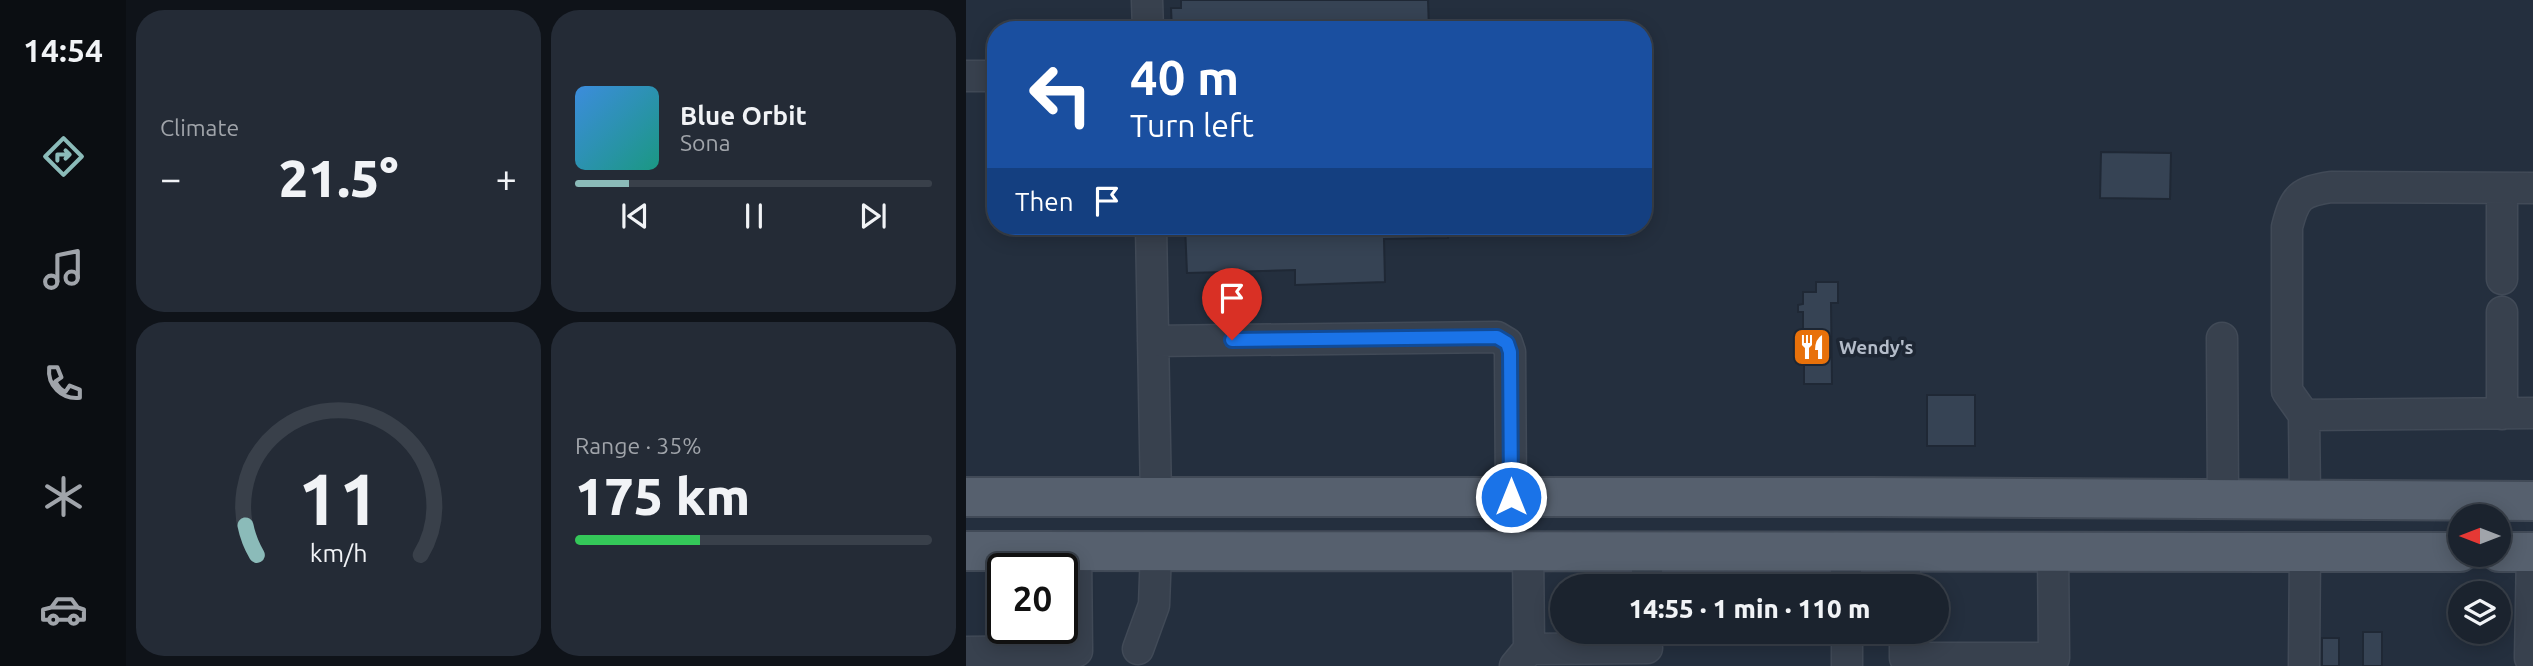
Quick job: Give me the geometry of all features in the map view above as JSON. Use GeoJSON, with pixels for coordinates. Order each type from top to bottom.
{"type":"FeatureCollection","features":[{"type":"Feature","properties":{"kind":"main road"},"geometry":{"type":"LineString","coordinates":[[966,497],[1874,497],[2533,501]]}},
{"type":"Feature","properties":{"kind":"main road"},"geometry":{"type":"LineString","coordinates":[[1874,497],[1875,565]]}},
{"type":"Feature","properties":{"kind":"main road"},"geometry":{"type":"LineString","coordinates":[[1156,498],[1156,551]]}},
{"type":"Feature","properties":{"kind":"main road"},"geometry":{"type":"LineString","coordinates":[[2305,500],[2305,551]]}},
{"type":"Feature","properties":{"kind":"main road"},"geometry":{"type":"LineString","coordinates":[[966,551],[1528,550],[1647,568],[1875,565],[2053,551],[2448,552]]}},
{"type":"Feature","properties":{"kind":"street"},"geometry":{"type":"LineString","coordinates":[[1147,0],[1148,21]]}},
{"type":"Feature","properties":{"kind":"street"},"geometry":{"type":"LineString","coordinates":[[966,76],[987,76]]}},
{"type":"Feature","properties":{"kind":"street"},"geometry":{"type":"LineString","coordinates":[[2305,500],[2304,415],[2287,391],[2287,226],[2293,204],[2309,190],[2331,187],[2533,188]]}},
{"type":"Feature","properties":{"kind":"street"},"geometry":{"type":"LineString","coordinates":[[2502,188],[2502,279]]}},
{"type":"Feature","properties":{"kind":"street"},"geometry":{"type":"LineString","coordinates":[[1151,235],[1156,498]]}},
{"type":"Feature","properties":{"kind":"street"},"geometry":{"type":"LineString","coordinates":[[2502,312],[2502,414]]}},
{"type":"Feature","properties":{"kind":"street"},"geometry":{"type":"LineString","coordinates":[[1153,341],[1497,337],[1507,343],[1510,352],[1511,497]]}},
{"type":"Feature","properties":{"kind":"street"},"geometry":{"type":"LineString","coordinates":[[2222,338],[2222,500]]}},
{"type":"Feature","properties":{"kind":"street"},"geometry":{"type":"LineString","coordinates":[[2304,415],[2533,413]]}},
{"type":"Feature","properties":{"kind":"street"},"geometry":{"type":"LineString","coordinates":[[1528,550],[1522,657],[1649,649]]}},
{"type":"Feature","properties":{"kind":"street"},"geometry":{"type":"LineString","coordinates":[[966,652],[1077,651],[1076,551]]}},
{"type":"Feature","properties":{"kind":"street"},"geometry":{"type":"LineString","coordinates":[[1138,649],[1154,605],[1156,551]]}},
{"type":"Feature","properties":{"kind":"street"},"geometry":{"type":"LineString","coordinates":[[1905,644],[1905,658],[2054,658],[2053,551]]}},
{"type":"Feature","properties":{"kind":"street"},"geometry":{"type":"LineString","coordinates":[[2304,666],[2305,551]]}},
{"type":"Feature","properties":{"kind":"street"},"geometry":{"type":"LineString","coordinates":[[2521,552],[2530,658],[2533,658]]}},
{"type":"Feature","properties":{"kind":"street"},"geometry":{"type":"LineString","coordinates":[[1847,644],[1847,666]]}},
{"type":"Feature","properties":{"kind":"building"},"geometry":{"type":"Polygon","coordinates":[[[1181,0],[1428,0],[1429,21],[1172,21],[1171,8],[1181,8],[1181,0]]]}},
{"type":"Feature","properties":{"kind":"building"},"geometry":{"type":"Polygon","coordinates":[[[2101,152],[2171,153],[2170,199],[2100,198],[2101,152]]]}},
{"type":"Feature","properties":{"kind":"building"},"geometry":{"type":"Polygon","coordinates":[[[1185,235],[1448,235],[1448,238],[1384,239],[1385,282],[1295,285],[1295,270],[1187,273],[1185,235]]]}},
{"type":"Feature","properties":{"kind":"building"},"geometry":{"type":"Polygon","coordinates":[[[1816,282],[1838,282],[1838,303],[1831,303],[1832,384],[1804,384],[1804,349],[1798,349],[1798,334],[1803,333],[1803,312],[1798,312],[1798,305],[1803,304],[1803,292],[1816,292],[1816,282]]]}},
{"type":"Feature","properties":{"kind":"building"},"geometry":{"type":"Polygon","coordinates":[[[1927,395],[1975,395],[1975,446],[1927,446],[1927,395]]]}},
{"type":"Feature","properties":{"kind":"building"},"geometry":{"type":"Polygon","coordinates":[[[2363,632],[2382,632],[2382,666],[2363,666],[2363,632]]]}},
{"type":"Feature","properties":{"kind":"building"},"geometry":{"type":"Polygon","coordinates":[[[2322,638],[2339,638],[2339,666],[2322,666],[2322,638]]]}},
{"type":"Feature","properties":{"kind":"place","name":"Wendy's"},"geometry":{"type":"Point","coordinates":[1812,347]}},
{"type":"Feature","properties":{"kind":"route"},"geometry":{"type":"LineString","coordinates":[[1232,340],[1497,337],[1507,343],[1510,352],[1511,497]]}}]}
